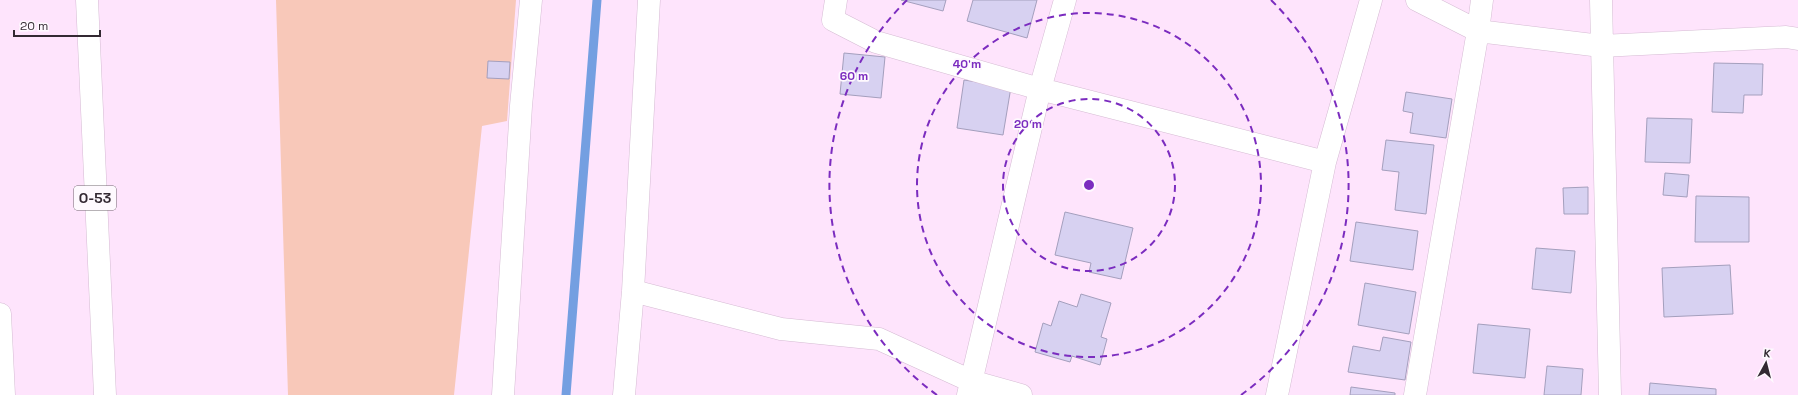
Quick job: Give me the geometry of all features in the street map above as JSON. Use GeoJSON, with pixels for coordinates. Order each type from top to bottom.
{"type":"FeatureCollection","features":[{"type":"Feature","properties":{"kind":"main road","name":"O-53"},"geometry":{"type":"LineString","coordinates":[[87,0],[95,194],[106,395]]}},
{"type":"Feature","properties":{"kind":"main road"},"geometry":{"type":"LineString","coordinates":[[503,395],[521,106],[531,0]]}},
{"type":"Feature","properties":{"kind":"main road"},"geometry":{"type":"LineString","coordinates":[[624,395],[633,291],[649,0]]}},
{"type":"Feature","properties":{"kind":"main road"},"geometry":{"type":"LineString","coordinates":[[836,0],[833,20],[876,42],[1040,89],[1325,162]]}},
{"type":"Feature","properties":{"kind":"main road"},"geometry":{"type":"LineString","coordinates":[[970,388],[1040,89],[1065,0]]}},
{"type":"Feature","properties":{"kind":"main road"},"geometry":{"type":"LineString","coordinates":[[1277,395],[1325,162],[1371,0]]}},
{"type":"Feature","properties":{"kind":"main road"},"geometry":{"type":"LineString","coordinates":[[1417,0],[1478,31],[1601,46],[1786,37],[1798,39]]}},
{"type":"Feature","properties":{"kind":"main road"},"geometry":{"type":"LineString","coordinates":[[1415,395],[1478,31],[1482,0]]}},
{"type":"Feature","properties":{"kind":"main road"},"geometry":{"type":"LineString","coordinates":[[1601,0],[1610,395]]}},
{"type":"Feature","properties":{"kind":"main road"},"geometry":{"type":"LineString","coordinates":[[633,291],[781,329],[879,339],[970,388],[1021,395]]}},
{"type":"Feature","properties":{"kind":"main road"},"geometry":{"type":"LineString","coordinates":[[0,314],[4,395]]}},
{"type":"Feature","properties":{"kind":"shaded area"},"geometry":{"type":"Polygon","coordinates":[[[276,0],[516,0],[507,121],[482,126],[454,395],[288,395],[276,0]]]}},
{"type":"Feature","properties":{"kind":"building"},"geometry":{"type":"Polygon","coordinates":[[[901,0],[946,0],[943,11],[901,0]]]}},
{"type":"Feature","properties":{"kind":"building"},"geometry":{"type":"Polygon","coordinates":[[[973,0],[1037,0],[1027,38],[967,21],[973,0]]]}},
{"type":"Feature","properties":{"kind":"building"},"geometry":{"type":"Polygon","coordinates":[[[844,53],[885,57],[881,98],[840,94],[844,53]]]}},
{"type":"Feature","properties":{"kind":"building"},"geometry":{"type":"Polygon","coordinates":[[[488,61],[510,62],[509,79],[487,78],[488,61]]]}},
{"type":"Feature","properties":{"kind":"building"},"geometry":{"type":"Polygon","coordinates":[[[1714,63],[1763,64],[1762,95],[1744,95],[1743,113],[1712,112],[1714,63]]]}},
{"type":"Feature","properties":{"kind":"building"},"geometry":{"type":"Polygon","coordinates":[[[964,80],[1011,87],[1003,135],[957,128],[964,80]]]}},
{"type":"Feature","properties":{"kind":"building"},"geometry":{"type":"Polygon","coordinates":[[[1406,92],[1452,99],[1446,138],[1410,133],[1413,113],[1403,111],[1406,92]]]}},
{"type":"Feature","properties":{"kind":"building"},"geometry":{"type":"Polygon","coordinates":[[[1647,118],[1692,119],[1690,163],[1645,162],[1647,118]]]}},
{"type":"Feature","properties":{"kind":"building"},"geometry":{"type":"Polygon","coordinates":[[[1386,140],[1434,145],[1426,214],[1395,210],[1399,172],[1382,170],[1386,140]]]}},
{"type":"Feature","properties":{"kind":"building"},"geometry":{"type":"Polygon","coordinates":[[[1665,173],[1689,175],[1687,197],[1663,195],[1665,173]]]}},
{"type":"Feature","properties":{"kind":"building"},"geometry":{"type":"Polygon","coordinates":[[[1588,187],[1588,214],[1564,214],[1563,188],[1588,187]]]}},
{"type":"Feature","properties":{"kind":"building"},"geometry":{"type":"Polygon","coordinates":[[[1696,196],[1749,197],[1749,242],[1695,242],[1696,196]]]}},
{"type":"Feature","properties":{"kind":"building"},"geometry":{"type":"Polygon","coordinates":[[[1065,212],[1133,228],[1121,279],[1089,272],[1091,263],[1055,255],[1065,212]]]}},
{"type":"Feature","properties":{"kind":"building"},"geometry":{"type":"Polygon","coordinates":[[[1356,222],[1418,231],[1413,270],[1350,261],[1356,222]]]}},
{"type":"Feature","properties":{"kind":"building"},"geometry":{"type":"Polygon","coordinates":[[[1536,248],[1575,251],[1571,293],[1532,289],[1536,248]]]}},
{"type":"Feature","properties":{"kind":"building"},"geometry":{"type":"Polygon","coordinates":[[[1730,265],[1733,314],[1664,317],[1662,268],[1730,265]]]}},
{"type":"Feature","properties":{"kind":"building"},"geometry":{"type":"Polygon","coordinates":[[[1365,283],[1416,292],[1409,334],[1358,325],[1365,283]]]}},
{"type":"Feature","properties":{"kind":"building"},"geometry":{"type":"Polygon","coordinates":[[[1081,294],[1111,303],[1101,337],[1107,339],[1100,365],[1072,356],[1070,362],[1035,352],[1043,323],[1051,326],[1059,301],[1077,307],[1081,294]]]}},
{"type":"Feature","properties":{"kind":"building"},"geometry":{"type":"Polygon","coordinates":[[[1478,324],[1530,329],[1525,378],[1473,373],[1478,324]]]}},
{"type":"Feature","properties":{"kind":"building"},"geometry":{"type":"Polygon","coordinates":[[[1383,337],[1411,342],[1405,380],[1348,372],[1353,346],[1380,351],[1383,337]]]}},
{"type":"Feature","properties":{"kind":"building"},"geometry":{"type":"Polygon","coordinates":[[[1547,366],[1583,369],[1581,395],[1544,395],[1547,366]]]}},
{"type":"Feature","properties":{"kind":"building"},"geometry":{"type":"Polygon","coordinates":[[[1650,383],[1716,389],[1716,395],[1649,395],[1650,383]]]}},
{"type":"Feature","properties":{"kind":"building"},"geometry":{"type":"Polygon","coordinates":[[[1351,387],[1395,393],[1395,395],[1350,395],[1351,387]]]}},
{"type":"Feature","properties":{"kind":"waterway"},"geometry":{"type":"LineString","coordinates":[[566,395],[597,0]]}}]}
